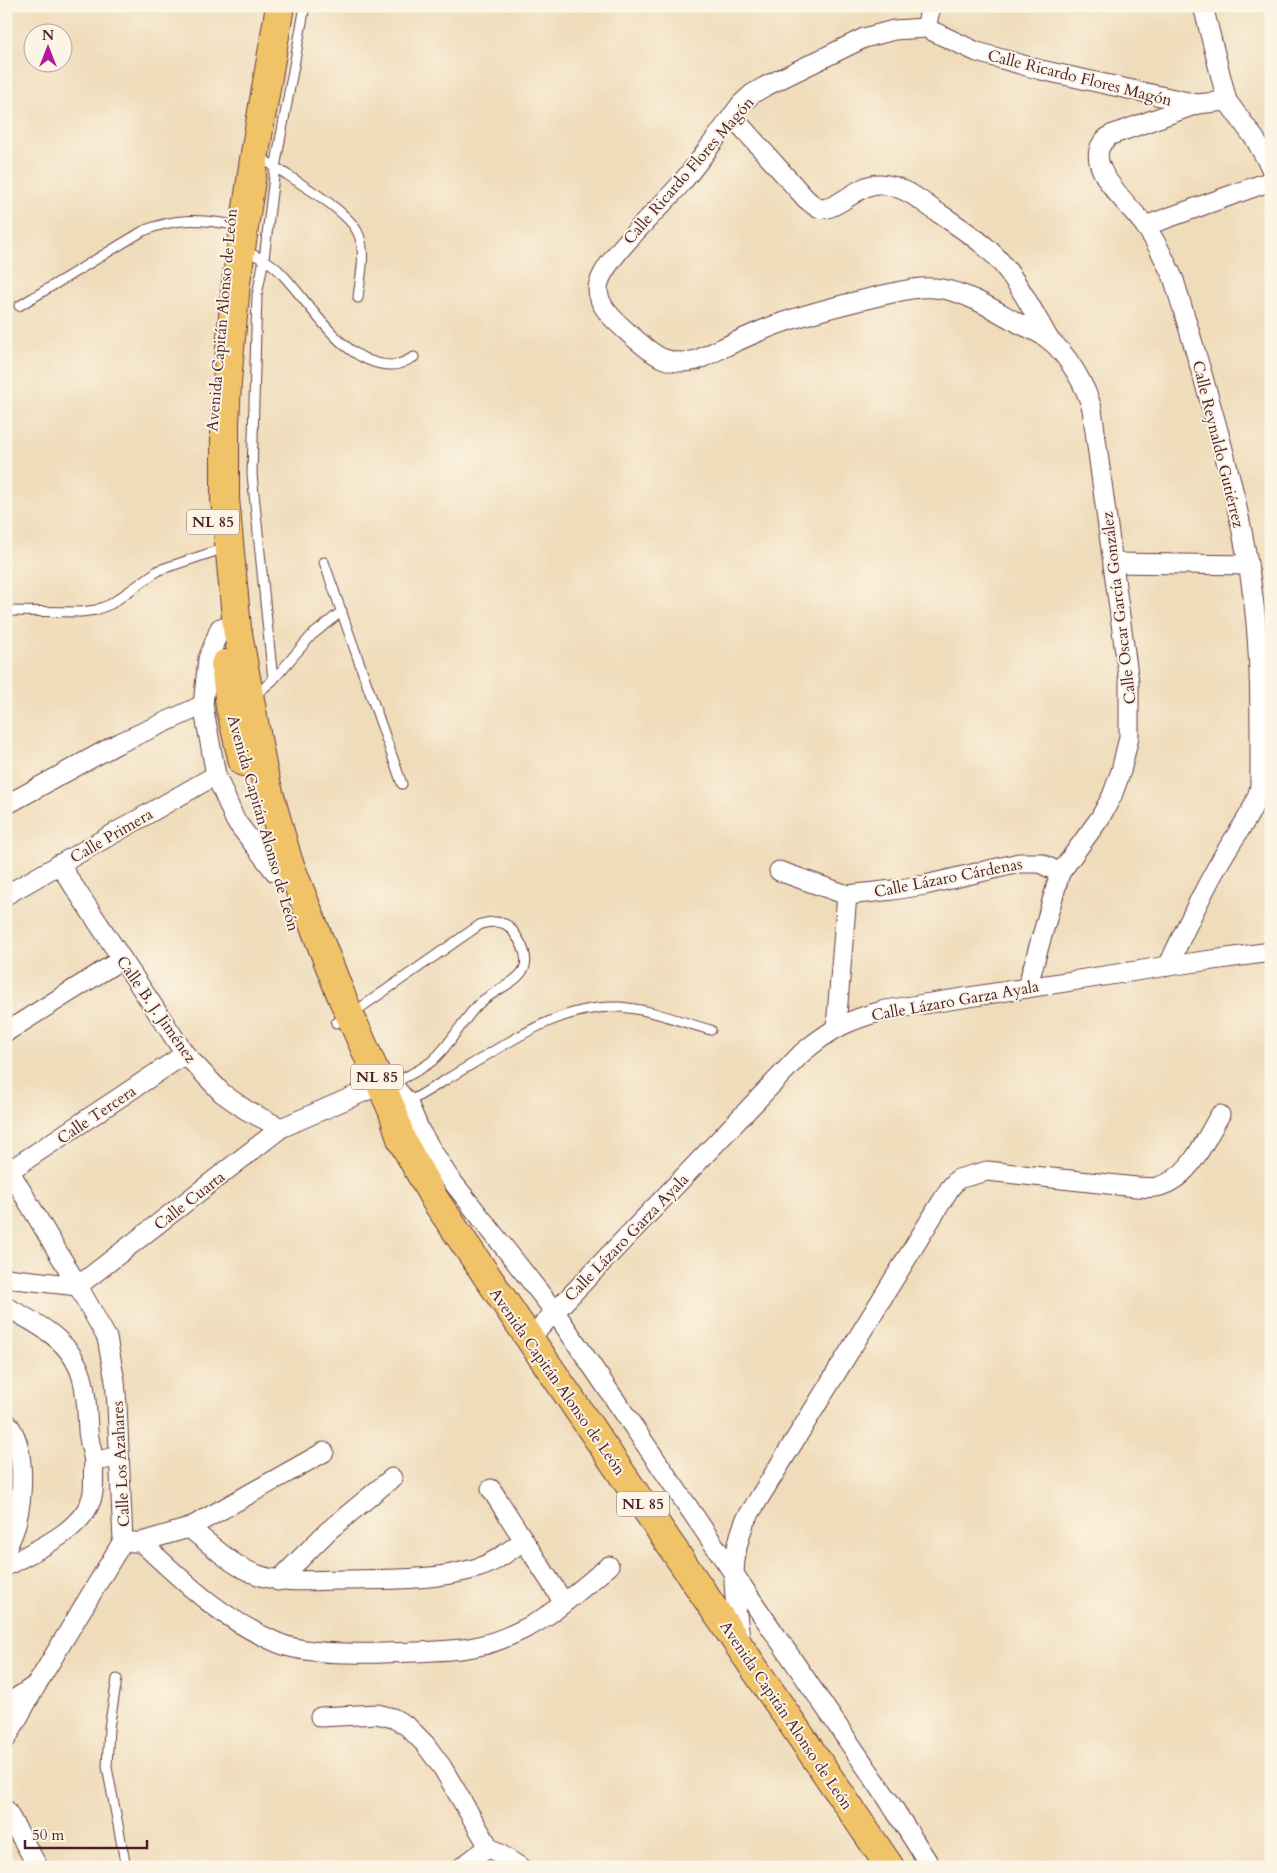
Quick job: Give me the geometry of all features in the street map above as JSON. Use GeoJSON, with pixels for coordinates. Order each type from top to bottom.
{"type":"FeatureCollection","features":[{"type":"Feature","properties":{"kind":"main road","name":"Avenida Capitán Alonso de León"},"geometry":{"type":"LineString","coordinates":[[262,6],[245,103],[229,224],[210,412],[211,490],[237,628],[241,757],[275,872],[295,931],[326,1004],[343,1019]]}},
{"type":"Feature","properties":{"kind":"main road","name":"Avenida Capitán Alonso de León"},"geometry":{"type":"LineString","coordinates":[[280,6],[265,160],[252,255],[226,382],[225,499],[220,628],[239,703],[263,772],[288,860],[343,1019],[395,1111],[401,1139],[435,1200],[890,1867]]}},
{"type":"Feature","properties":{"kind":"street"},"geometry":{"type":"LineString","coordinates":[[926,28],[931,6]]}},
{"type":"Feature","properties":{"kind":"street"},"geometry":{"type":"LineString","coordinates":[[1203,6],[1227,100],[1255,139],[1271,168]]}},
{"type":"Feature","properties":{"kind":"street","name":"Calle Ricardo Flores Magón"},"geometry":{"type":"LineString","coordinates":[[659,358],[615,321],[599,298],[598,289],[600,281],[614,256],[678,186],[741,104],[752,94],[864,38],[894,30],[926,28],[977,52],[1003,60],[1197,104]]}},
{"type":"Feature","properties":{"kind":"street","name":"Calle Ricardo Flores Magón"},"geometry":{"type":"LineString","coordinates":[[1100,164],[1099,148],[1103,140],[1197,104],[1227,100]]}},
{"type":"Feature","properties":{"kind":"street","name":"Calle Oscar García González"},"geometry":{"type":"LineString","coordinates":[[732,116],[806,199],[818,208],[830,208],[856,191],[878,184],[896,186],[920,199],[987,248],[1021,292],[1049,339],[1067,360],[1089,396],[1114,563],[1129,682],[1129,737],[1121,772],[1108,803],[1100,818],[1060,873],[1027,988]]}},
{"type":"Feature","properties":{"kind":"street","name":"Calle Reynaldo Gutiérrez"},"geometry":{"type":"LineString","coordinates":[[1100,164],[1107,182],[1145,226],[1160,250],[1174,280],[1233,485],[1248,565],[1262,604],[1260,786],[1257,799],[1252,813],[1222,857],[1206,886],[1168,966]]}},
{"type":"Feature","properties":{"kind":"street"},"geometry":{"type":"LineString","coordinates":[[1145,226],[1271,181]]}},
{"type":"Feature","properties":{"kind":"street","name":"Calle Oscar García González"},"geometry":{"type":"LineString","coordinates":[[659,358],[684,363],[697,360],[783,322],[841,305],[919,288],[940,288],[958,292],[1049,339]]}},
{"type":"Feature","properties":{"kind":"street"},"geometry":{"type":"LineString","coordinates":[[1114,563],[1248,565]]}},
{"type":"Feature","properties":{"kind":"street"},"geometry":{"type":"LineString","coordinates":[[220,628],[208,659],[203,705],[216,775],[235,820],[275,872]]}},
{"type":"Feature","properties":{"kind":"street"},"geometry":{"type":"LineString","coordinates":[[6,805],[117,744],[203,705]]}},
{"type":"Feature","properties":{"kind":"street","name":"Calle Primera"},"geometry":{"type":"LineString","coordinates":[[6,895],[216,775]]}},
{"type":"Feature","properties":{"kind":"street","name":"Calle Lázaro Cárdenas"},"geometry":{"type":"LineString","coordinates":[[847,895],[925,885],[1019,863],[1040,863],[1060,873]]}},
{"type":"Feature","properties":{"kind":"street","name":"Calle B. J. Jiménez"},"geometry":{"type":"LineString","coordinates":[[59,864],[185,1054],[222,1093],[246,1110],[282,1128]]}},
{"type":"Feature","properties":{"kind":"street"},"geometry":{"type":"LineString","coordinates":[[780,871],[847,895],[836,1028]]}},
{"type":"Feature","properties":{"kind":"street","name":"Calle Lázaro Garza Ayala"},"geometry":{"type":"LineString","coordinates":[[530,1338],[802,1053],[836,1028],[856,1018],[886,1010],[1271,952]]}},
{"type":"Feature","properties":{"kind":"street"},"geometry":{"type":"LineString","coordinates":[[6,1032],[122,959]]}},
{"type":"Feature","properties":{"kind":"street","name":"Calle Tercera"},"geometry":{"type":"LineString","coordinates":[[7,1170],[185,1054]]}},
{"type":"Feature","properties":{"kind":"street","name":"Calle Cuarta"},"geometry":{"type":"LineString","coordinates":[[78,1286],[282,1128],[380,1086]]}},
{"type":"Feature","properties":{"kind":"street"},"geometry":{"type":"LineString","coordinates":[[395,1111],[420,1131],[448,1176],[555,1312],[887,1798],[931,1867]]}},
{"type":"Feature","properties":{"kind":"street"},"geometry":{"type":"LineString","coordinates":[[741,1647],[733,1574],[736,1549],[746,1521],[940,1202],[958,1179],[987,1171],[1136,1187],[1156,1187],[1184,1172],[1220,1115]]}},
{"type":"Feature","properties":{"kind":"street","name":"Calle Los Azahares"},"geometry":{"type":"LineString","coordinates":[[6,1739],[37,1684],[132,1542],[119,1457],[115,1382],[107,1338],[78,1286],[7,1170]]}},
{"type":"Feature","properties":{"kind":"street"},"geometry":{"type":"LineString","coordinates":[[6,1278],[78,1286]]}},
{"type":"Feature","properties":{"kind":"street"},"geometry":{"type":"LineString","coordinates":[[6,1307],[38,1323],[50,1332],[72,1355],[84,1381],[88,1432],[94,1461],[93,1494],[84,1514],[71,1528],[53,1541],[6,1566]]}},
{"type":"Feature","properties":{"kind":"street"},"geometry":{"type":"LineString","coordinates":[[6,1422],[14,1435],[20,1453],[20,1480],[18,1518],[6,1549]]}},
{"type":"Feature","properties":{"kind":"street"},"geometry":{"type":"LineString","coordinates":[[132,1542],[189,1528],[324,1452]]}},
{"type":"Feature","properties":{"kind":"street"},"geometry":{"type":"LineString","coordinates":[[94,1461],[119,1457]]}},
{"type":"Feature","properties":{"kind":"street"},"geometry":{"type":"LineString","coordinates":[[278,1581],[328,1531],[392,1478]]}},
{"type":"Feature","properties":{"kind":"street"},"geometry":{"type":"LineString","coordinates":[[491,1489],[564,1603]]}},
{"type":"Feature","properties":{"kind":"street"},"geometry":{"type":"LineString","coordinates":[[189,1528],[233,1563],[256,1574],[278,1581],[390,1579],[462,1572],[480,1567],[494,1560],[523,1541]]}},
{"type":"Feature","properties":{"kind":"street"},"geometry":{"type":"LineString","coordinates":[[132,1542],[230,1619],[280,1644],[300,1649],[374,1653],[474,1647],[504,1638],[526,1628],[564,1603],[609,1566]]}},
{"type":"Feature","properties":{"kind":"street"},"geometry":{"type":"LineString","coordinates":[[6,1705],[37,1684]]}},
{"type":"Feature","properties":{"kind":"street"},"geometry":{"type":"LineString","coordinates":[[320,1717],[376,1714],[392,1718],[407,1726],[425,1744],[442,1767],[489,1847],[520,1867]]}},
{"type":"Feature","properties":{"kind":"street"},"geometry":{"type":"LineString","coordinates":[[6,1810],[38,1867]]}},
{"type":"Feature","properties":{"kind":"street"},"geometry":{"type":"LineString","coordinates":[[462,1867],[489,1847]]}},
{"type":"Feature","properties":{"kind":"lane"},"geometry":{"type":"LineString","coordinates":[[304,6],[265,160],[330,204],[348,220],[358,233],[362,262],[358,298]]}},
{"type":"Feature","properties":{"kind":"lane"},"geometry":{"type":"LineString","coordinates":[[19,306],[143,231],[162,223],[200,219],[229,224]]}},
{"type":"Feature","properties":{"kind":"lane"},"geometry":{"type":"LineString","coordinates":[[252,255],[280,271],[340,341],[357,354],[370,362],[395,365],[414,357]]}},
{"type":"Feature","properties":{"kind":"lane"},"geometry":{"type":"LineString","coordinates":[[252,255],[257,295],[252,474],[273,680]]}},
{"type":"Feature","properties":{"kind":"lane"},"geometry":{"type":"LineString","coordinates":[[6,611],[81,612],[96,610],[110,604],[159,570],[222,549]]}},
{"type":"Feature","properties":{"kind":"lane"},"geometry":{"type":"LineString","coordinates":[[324,562],[402,784]]}},
{"type":"Feature","properties":{"kind":"lane"},"geometry":{"type":"LineString","coordinates":[[239,703],[273,680],[310,636],[342,611]]}},
{"type":"Feature","properties":{"kind":"lane"},"geometry":{"type":"LineString","coordinates":[[343,1019],[481,924],[490,921],[505,924],[512,929],[524,950],[525,965],[522,973],[481,1002],[432,1062],[380,1086]]}},
{"type":"Feature","properties":{"kind":"lane"},"geometry":{"type":"LineString","coordinates":[[395,1111],[521,1034],[547,1022],[581,1011],[596,1008],[636,1010],[711,1030]]}},
{"type":"Feature","properties":{"kind":"lane"},"geometry":{"type":"LineString","coordinates":[[117,1679],[106,1749],[107,1767],[126,1867]]}}]}
